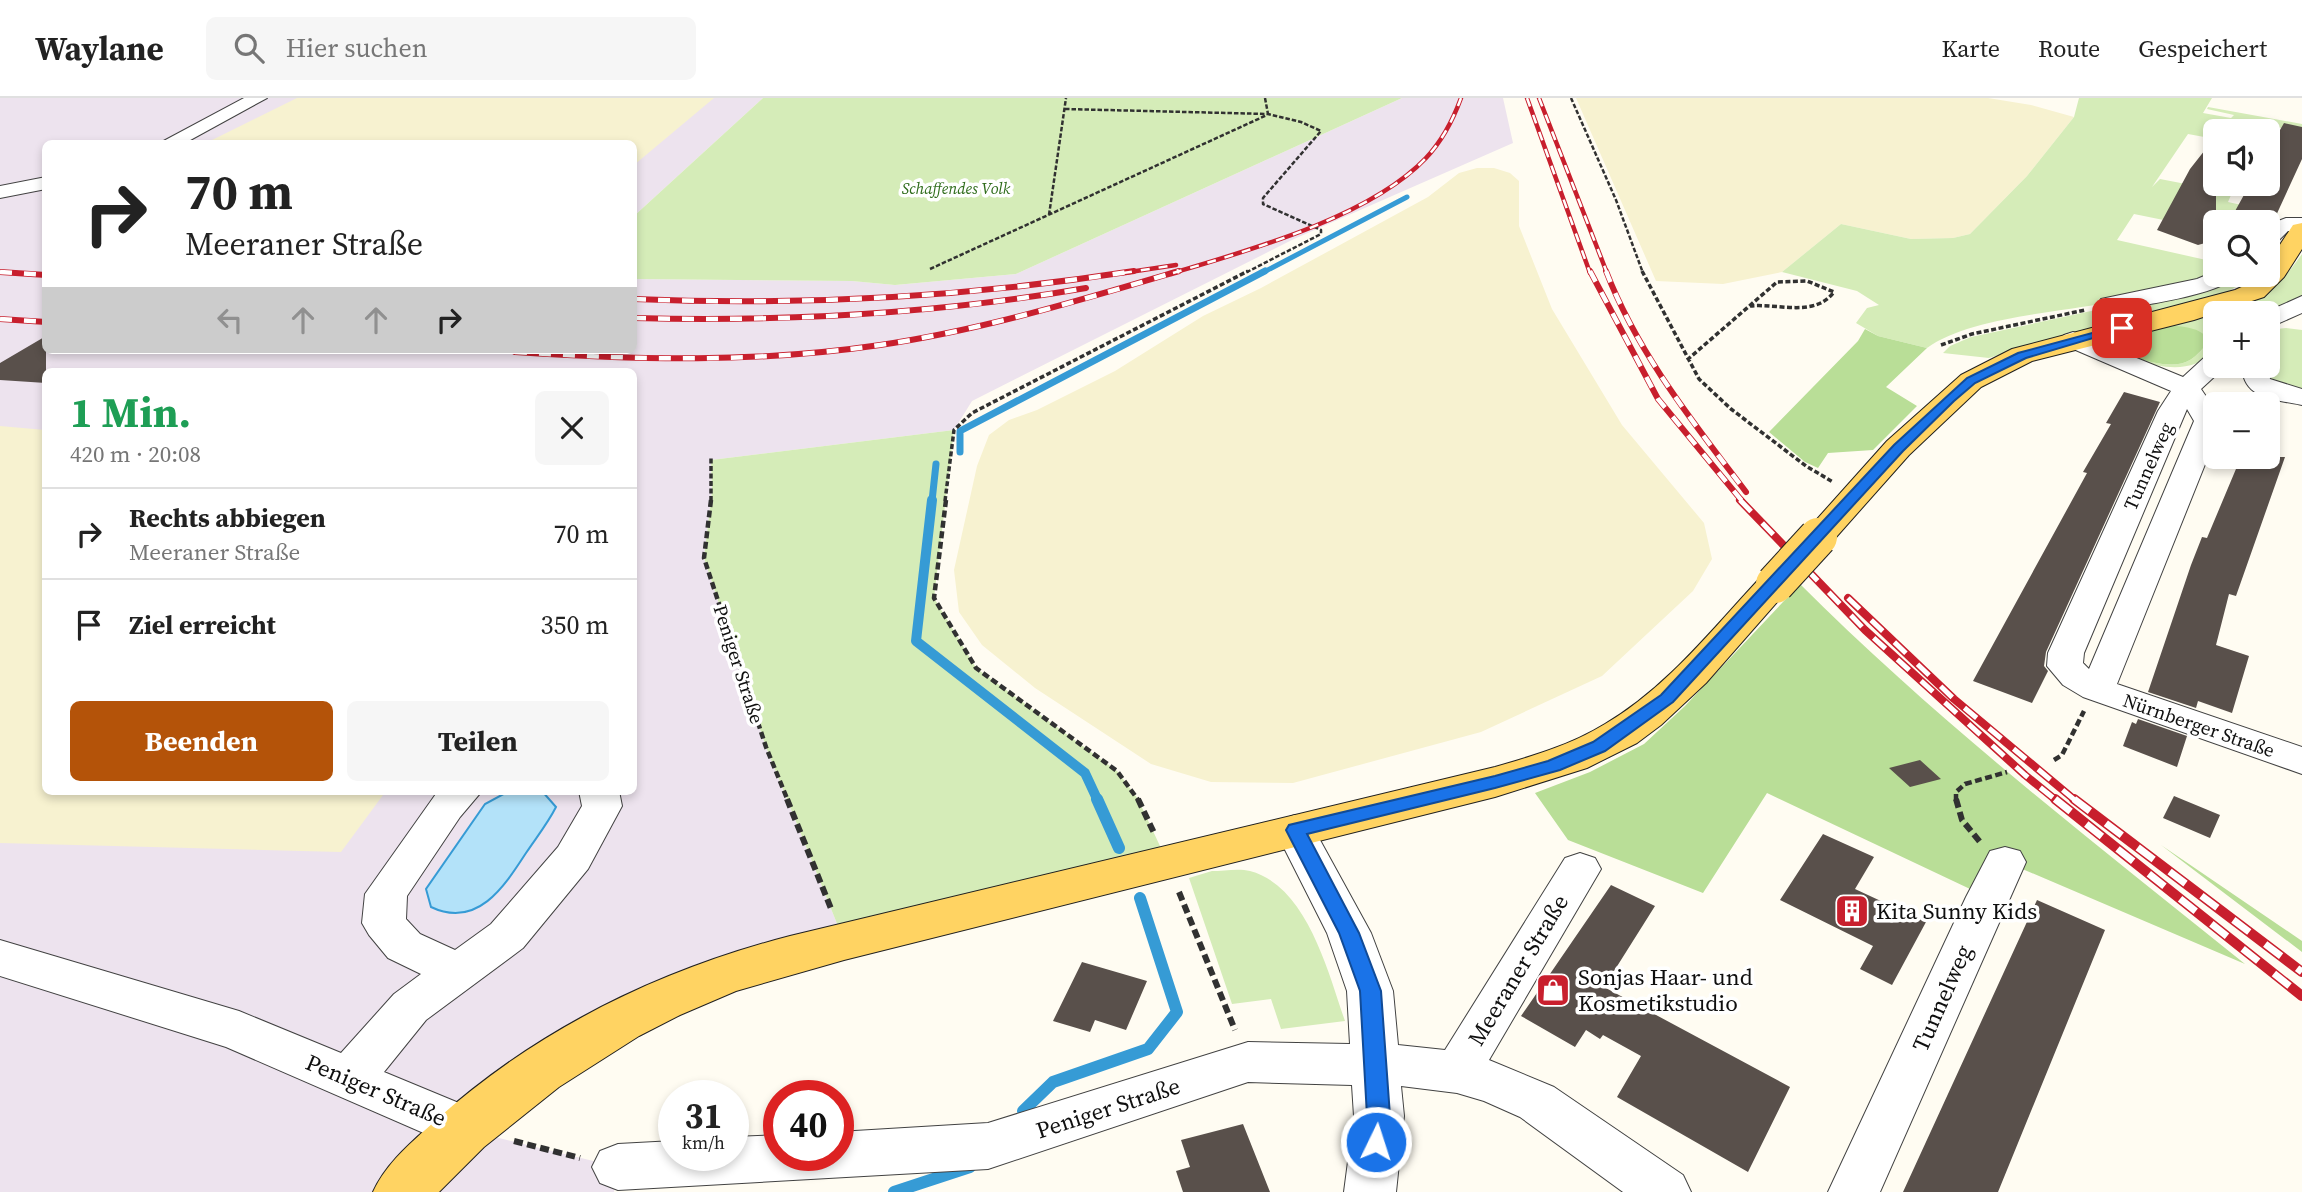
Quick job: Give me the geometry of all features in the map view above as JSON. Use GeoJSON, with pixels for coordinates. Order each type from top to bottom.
{"type":"FeatureCollection","features":[{"type":"Feature","properties":{"kind":"main road"},"geometry":{"type":"LineString","coordinates":[[1295,830],[1507,779],[1553,766],[1599,747],[1667,699],[1928,418],[1971,381],[2022,355],[2184,314],[2255,291],[2275,272],[2302,228]]}},
{"type":"Feature","properties":{"kind":"main road","name":"Peniger Straße"},"geometry":{"type":"LineString","coordinates":[[465,1129],[533,1078],[641,1012],[700,983],[766,961],[1295,830]]}},
{"type":"Feature","properties":{"kind":"main road"},"geometry":{"type":"LineString","coordinates":[[402,1192],[465,1129]]}},
{"type":"Feature","properties":{"kind":"street"},"geometry":{"type":"LineString","coordinates":[[175,140],[258,98]]}},
{"type":"Feature","properties":{"kind":"street"},"geometry":{"type":"LineString","coordinates":[[0,192],[42,184]]}},
{"type":"Feature","properties":{"kind":"street"},"geometry":{"type":"LineString","coordinates":[[2280,226],[2285,224],[2302,228]]}},
{"type":"Feature","properties":{"kind":"street"},"geometry":{"type":"LineString","coordinates":[[2110,304],[2203,285]]}},
{"type":"Feature","properties":{"kind":"street"},"geometry":{"type":"LineString","coordinates":[[2283,320],[2302,303]]}},
{"type":"Feature","properties":{"kind":"street"},"geometry":{"type":"LineString","coordinates":[[2073,340],[2187,388]]}},
{"type":"Feature","properties":{"kind":"street","name":"Tunnelweg"},"geometry":{"type":"LineString","coordinates":[[2187,388],[2208,421],[2106,671],[2096,689],[2076,677],[2065,666],[2066,653],[2172,411],[2187,388],[2203,373]]}},
{"type":"Feature","properties":{"kind":"street"},"geometry":{"type":"LineString","coordinates":[[2257,378],[2258,383],[2271,390],[2302,397]]}},
{"type":"Feature","properties":{"kind":"street","name":"Nürnberger Straße"},"geometry":{"type":"LineString","coordinates":[[2096,689],[2302,761]]}},
{"type":"Feature","properties":{"kind":"street"},"geometry":{"type":"LineString","coordinates":[[458,795],[446,807],[386,894],[384,923],[404,946],[458,971]]}},
{"type":"Feature","properties":{"kind":"street"},"geometry":{"type":"LineString","coordinates":[[349,1079],[410,1007],[507,936],[573,858],[602,806],[600,795]]}},
{"type":"Feature","properties":{"kind":"street"},"geometry":{"type":"LineString","coordinates":[[1295,830],[1349,933],[1370,991],[1379,1116],[1370,1192]]}},
{"type":"Feature","properties":{"kind":"street","name":"Tunnelweg"},"geometry":{"type":"LineString","coordinates":[[1854,1192],[1987,897],[2006,862]]}},
{"type":"Feature","properties":{"kind":"street","name":"Meeraner Straße"},"geometry":{"type":"LineString","coordinates":[[1457,1072],[1580,869]]}},
{"type":"Feature","properties":{"kind":"street","name":"Peniger Straße"},"geometry":{"type":"LineString","coordinates":[[0,958],[239,1031],[465,1129]]}},
{"type":"Feature","properties":{"kind":"street","name":"Peniger Straße"},"geometry":{"type":"LineString","coordinates":[[854,1154],[988,1146],[1248,1062],[1377,1064],[1457,1072],[1495,1083],[1537,1102],[1665,1192]]}},
{"type":"Feature","properties":{"kind":"street","name":"Peniger Straße"},"geometry":{"type":"LineString","coordinates":[[618,1167],[763,1159]]}},
{"type":"Feature","properties":{"kind":"path"},"geometry":{"type":"LineString","coordinates":[[1049,216],[1066,98]]}},
{"type":"Feature","properties":{"kind":"path"},"geometry":{"type":"LineString","coordinates":[[1265,98],[1268,114]]}},
{"type":"Feature","properties":{"kind":"path"},"geometry":{"type":"LineString","coordinates":[[1571,98],[1616,200],[1646,281],[1699,379],[1731,409],[1806,466],[1855,495]]}},
{"type":"Feature","properties":{"kind":"path"},"geometry":{"type":"LineString","coordinates":[[1065,109],[1268,114],[1301,122],[1321,131],[1263,198],[1262,204],[1313,225],[1321,230],[1321,234],[972,413],[954,430],[934,598],[976,668],[1117,771],[1138,799],[1167,861],[1248,1062]]}},
{"type":"Feature","properties":{"kind":"path"},"geometry":{"type":"LineString","coordinates":[[930,269],[1268,114]]}},
{"type":"Feature","properties":{"kind":"path"},"geometry":{"type":"LineString","coordinates":[[1687,360],[1777,282],[1808,280],[1835,292],[1832,298],[1822,305],[1750,306]]}},
{"type":"Feature","properties":{"kind":"path"},"geometry":{"type":"LineString","coordinates":[[1941,345],[1972,334],[2110,304]]}},
{"type":"Feature","properties":{"kind":"path","name":"Peniger Straße"},"geometry":{"type":"LineString","coordinates":[[711,456],[712,491],[704,558],[766,747],[844,941]]}},
{"type":"Feature","properties":{"kind":"path"},"geometry":{"type":"LineString","coordinates":[[2054,760],[2062,755],[2096,689]]}},
{"type":"Feature","properties":{"kind":"path"},"geometry":{"type":"LineString","coordinates":[[2006,862],[1979,841],[1962,823],[1955,806],[1956,792],[1965,784],[2007,772]]}},
{"type":"Feature","properties":{"kind":"path"},"geometry":{"type":"LineString","coordinates":[[465,1129],[618,1167]]}},
{"type":"Feature","properties":{"kind":"shaded area"},"geometry":{"type":"Polygon","coordinates":[[[0,98],[763,98],[637,213],[637,140],[42,140],[42,354],[637,354],[637,279],[852,281],[895,285],[1016,274],[1402,98],[1503,98],[1513,143],[1294,239],[972,401],[954,430],[711,460],[712,491],[704,558],[766,747],[844,941],[700,983],[491,1136],[618,1167],[614,1192],[0,1192],[0,98]]]}},
{"type":"Feature","properties":{"kind":"shaded area"},"geometry":{"type":"Polygon","coordinates":[[[297,98],[714,98],[637,162],[637,140],[212,140],[297,98]]]}},
{"type":"Feature","properties":{"kind":"shaded area"},"geometry":{"type":"Polygon","coordinates":[[[1576,98],[1988,98],[2031,105],[2074,117],[2027,176],[1970,234],[1953,238],[1911,239],[1841,224],[1782,272],[1723,284],[1656,281],[1576,98]]]}},
{"type":"Feature","properties":{"kind":"shaded area"},"geometry":{"type":"Polygon","coordinates":[[[1477,168],[1494,168],[1510,173],[1519,181],[1519,226],[1552,309],[1622,425],[1704,523],[1712,559],[1693,591],[1602,676],[1481,732],[1293,783],[1211,782],[1151,764],[1035,688],[982,645],[959,612],[954,570],[977,466],[989,435],[1009,420],[1037,410],[1115,371],[1203,316],[1261,288],[1428,197],[1459,173],[1477,168]]]}},
{"type":"Feature","properties":{"kind":"shaded area"},"geometry":{"type":"Polygon","coordinates":[[[0,426],[42,430],[42,795],[383,795],[341,852],[0,843],[0,426]]]}},
{"type":"Feature","properties":{"kind":"green space","name":"Schaffendes Volk"},"geometry":{"type":"Polygon","coordinates":[[[763,98],[1402,98],[1016,274],[895,285],[852,281],[637,279],[637,213],[763,98]]]}},
{"type":"Feature","properties":{"kind":"green space"},"geometry":{"type":"Polygon","coordinates":[[[2079,98],[2212,98],[2203,113],[2231,118],[2234,115],[2207,109],[2208,107],[2274,119],[2203,119],[2203,137],[2188,134],[2152,187],[2160,179],[2191,185],[2194,180],[2203,182],[2203,196],[2231,196],[2228,202],[2264,210],[2203,210],[2193,226],[2134,214],[2117,240],[2203,259],[2203,277],[2105,303],[1988,323],[1944,338],[1927,348],[1878,336],[1856,323],[1867,308],[1879,305],[1857,291],[1782,272],[1841,224],[1911,239],[1953,238],[1970,234],[2027,176],[2074,117],[2079,98]]]}},
{"type":"Feature","properties":{"kind":"green space"},"geometry":{"type":"Polygon","coordinates":[[[2280,120],[2302,124],[2302,132],[2280,128],[2280,120]]]}},
{"type":"Feature","properties":{"kind":"green space"},"geometry":{"type":"Polygon","coordinates":[[[2302,254],[2302,296],[2280,307],[2280,301],[2252,301],[2274,287],[2280,287],[2283,278],[2302,254]]]}},
{"type":"Feature","properties":{"kind":"green space"},"geometry":{"type":"Polygon","coordinates":[[[2203,287],[2236,287],[2222,295],[2052,338],[1989,358],[1943,353],[1950,346],[1971,337],[2203,287]]]}},
{"type":"Feature","properties":{"kind":"green space"},"geometry":{"type":"Polygon","coordinates":[[[2203,316],[2203,339],[2165,325],[2203,316]]]}},
{"type":"Feature","properties":{"kind":"green space"},"geometry":{"type":"Polygon","coordinates":[[[2165,325],[2185,327],[2203,334],[2203,349],[2190,360],[2181,363],[2159,363],[2135,358],[2102,344],[2165,325]]]}},
{"type":"Feature","properties":{"kind":"green space"},"geometry":{"type":"Polygon","coordinates":[[[1865,329],[1878,336],[1927,348],[1886,387],[1917,406],[1873,450],[1828,453],[1818,468],[1805,462],[1769,432],[1858,341],[1865,329]]]}},
{"type":"Feature","properties":{"kind":"green space"},"geometry":{"type":"Polygon","coordinates":[[[2280,329],[2302,330],[2302,393],[2262,378],[2280,378],[2280,329]]]}},
{"type":"Feature","properties":{"kind":"green space"},"geometry":{"type":"Polygon","coordinates":[[[2104,347],[2159,363],[2181,363],[2193,358],[2203,348],[2203,360],[2176,367],[2147,363],[2104,347]]]}},
{"type":"Feature","properties":{"kind":"green space"},"geometry":{"type":"Polygon","coordinates":[[[954,430],[934,598],[976,668],[1117,771],[1138,799],[1167,861],[844,941],[766,747],[704,558],[712,491],[711,460],[954,430]]]}},
{"type":"Feature","properties":{"kind":"green space"},"geometry":{"type":"Polygon","coordinates":[[[1800,584],[1961,733],[2245,964],[2006,862],[1987,897],[1767,793],[1703,893],[1568,840],[1535,793],[1590,772],[1644,744],[1685,706],[1800,584]]]}},
{"type":"Feature","properties":{"kind":"green space"},"geometry":{"type":"Polygon","coordinates":[[[2161,845],[2302,941],[2302,952],[2161,845]]]}},
{"type":"Feature","properties":{"kind":"green space"},"geometry":{"type":"Polygon","coordinates":[[[1212,871],[1250,871],[1270,880],[1287,894],[1312,933],[1345,1021],[1281,1029],[1271,999],[1232,1004],[1189,878],[1212,871]]]}},
{"type":"Feature","properties":{"kind":"water"},"geometry":{"type":"Polygon","coordinates":[[[502,795],[546,795],[556,807],[508,879],[488,901],[462,913],[431,907],[426,889],[485,804],[502,795]]]}},
{"type":"Feature","properties":{"kind":"building"},"geometry":{"type":"Polygon","coordinates":[[[2284,123],[2302,127],[2302,159],[2279,210],[2236,210],[2243,196],[2280,196],[2280,130],[2284,123]]]}},
{"type":"Feature","properties":{"kind":"building"},"geometry":{"type":"Polygon","coordinates":[[[2203,152],[2203,196],[2216,196],[2216,210],[2203,210],[2203,244],[2198,245],[2157,230],[2190,169],[2203,152]]]}},
{"type":"Feature","properties":{"kind":"building"},"geometry":{"type":"Polygon","coordinates":[[[42,338],[46,368],[42,368],[42,383],[0,380],[0,363],[42,338]]]}},
{"type":"Feature","properties":{"kind":"building"},"geometry":{"type":"Polygon","coordinates":[[[2124,392],[2160,402],[2046,652],[2044,666],[2048,671],[2032,703],[1973,681],[2087,473],[2083,472],[2111,424],[2106,423],[2124,392]]]}},
{"type":"Feature","properties":{"kind":"building"},"geometry":{"type":"Polygon","coordinates":[[[2280,457],[2285,457],[2236,596],[2229,594],[2216,645],[2249,656],[2232,713],[2198,701],[2196,708],[2148,692],[2191,565],[2202,537],[2207,538],[2236,469],[2280,469],[2280,457]]]}},
{"type":"Feature","properties":{"kind":"building"},"geometry":{"type":"Polygon","coordinates":[[[2138,719],[2187,736],[2177,767],[2123,746],[2132,722],[2136,724],[2138,719]]]}},
{"type":"Feature","properties":{"kind":"building"},"geometry":{"type":"Polygon","coordinates":[[[1920,760],[1941,779],[1910,787],[1889,768],[1920,760]]]}},
{"type":"Feature","properties":{"kind":"building"},"geometry":{"type":"Polygon","coordinates":[[[2174,796],[2220,815],[2210,838],[2163,818],[2174,796]]]}},
{"type":"Feature","properties":{"kind":"building","name":"Kita Sunny Kids"},"geometry":{"type":"Polygon","coordinates":[[[1823,834],[1874,857],[1855,889],[1926,922],[1892,985],[1860,969],[1873,946],[1780,900],[1823,834]]]}},
{"type":"Feature","properties":{"kind":"building"},"geometry":{"type":"Polygon","coordinates":[[[1611,885],[1655,906],[1604,987],[1790,1087],[1748,1172],[1617,1097],[1641,1056],[1603,1035],[1600,1039],[1586,1030],[1575,1047],[1521,1016],[1611,885]]]}},
{"type":"Feature","properties":{"kind":"building"},"geometry":{"type":"Polygon","coordinates":[[[2037,900],[2105,930],[1998,1192],[1903,1192],[2037,900]]]}},
{"type":"Feature","properties":{"kind":"building"},"geometry":{"type":"Polygon","coordinates":[[[1082,962],[1147,981],[1126,1030],[1095,1020],[1090,1032],[1053,1021],[1082,962]]]}},
{"type":"Feature","properties":{"kind":"building"},"geometry":{"type":"Polygon","coordinates":[[[1243,1124],[1270,1192],[1183,1192],[1176,1171],[1190,1167],[1181,1140],[1243,1124]]]}},
{"type":"Feature","properties":{"kind":"waterway"},"geometry":{"type":"LineString","coordinates":[[1262,273],[1407,197]]}},
{"type":"Feature","properties":{"kind":"waterway"},"geometry":{"type":"LineString","coordinates":[[960,452],[960,431],[1265,271]]}},
{"type":"Feature","properties":{"kind":"waterway"},"geometry":{"type":"LineString","coordinates":[[932,501],[936,464]]}},
{"type":"Feature","properties":{"kind":"waterway"},"geometry":{"type":"LineString","coordinates":[[932,500],[916,641],[1085,773],[1098,801]]}},
{"type":"Feature","properties":{"kind":"waterway"},"geometry":{"type":"LineString","coordinates":[[1097,799],[1119,848]]}},
{"type":"Feature","properties":{"kind":"waterway"},"geometry":{"type":"LineString","coordinates":[[1023,1111],[1053,1082],[1148,1049],[1177,1012],[1140,898]]}},
{"type":"Feature","properties":{"kind":"waterway"},"geometry":{"type":"LineString","coordinates":[[894,1192],[970,1167]]}},
{"type":"Feature","properties":{"kind":"railway"},"geometry":{"type":"LineString","coordinates":[[1173,273],[1307,229],[1374,198],[1426,158],[1447,130],[1461,98]]}},
{"type":"Feature","properties":{"kind":"railway"},"geometry":{"type":"LineString","coordinates":[[1527,98],[1590,273]]}},
{"type":"Feature","properties":{"kind":"railway"},"geometry":{"type":"LineString","coordinates":[[1539,98],[1607,273]]}},
{"type":"Feature","properties":{"kind":"railway"},"geometry":{"type":"LineString","coordinates":[[1123,273],[1176,265]]}},
{"type":"Feature","properties":{"kind":"railway"},"geometry":{"type":"LineString","coordinates":[[637,299],[760,301],[885,297],[1009,287],[1134,271]]}},
{"type":"Feature","properties":{"kind":"railway"},"geometry":{"type":"LineString","coordinates":[[551,354],[606,357],[743,357],[880,345],[994,323],[1179,271]]}},
{"type":"Feature","properties":{"kind":"railway"},"geometry":{"type":"LineString","coordinates":[[1590,271],[1658,399],[1742,501]]}},
{"type":"Feature","properties":{"kind":"railway"},"geometry":{"type":"LineString","coordinates":[[1606,271],[1650,359],[1746,492]]}},
{"type":"Feature","properties":{"kind":"railway"},"geometry":{"type":"LineString","coordinates":[[17,273],[0,272],[42,275]]}},
{"type":"Feature","properties":{"kind":"railway"},"geometry":{"type":"LineString","coordinates":[[637,318],[748,319],[861,314],[973,304],[1086,288]]}},
{"type":"Feature","properties":{"kind":"railway"},"geometry":{"type":"LineString","coordinates":[[0,319],[42,322]]}},
{"type":"Feature","properties":{"kind":"railway"},"geometry":{"type":"LineString","coordinates":[[1740,500],[1865,630],[2057,801]]}},
{"type":"Feature","properties":{"kind":"railway"},"geometry":{"type":"LineString","coordinates":[[1848,598],[1954,699],[2076,801]]}},
{"type":"Feature","properties":{"kind":"railway"},"geometry":{"type":"LineString","coordinates":[[2055,799],[2302,996]]}},
{"type":"Feature","properties":{"kind":"railway"},"geometry":{"type":"LineString","coordinates":[[2074,799],[2302,972]]}},
{"type":"Feature","properties":{"kind":"place","name":"Kita Sunny Kids"},"geometry":{"type":"Point","coordinates":[1852,911]}},
{"type":"Feature","properties":{"kind":"place","name":"Sonjas Haar- und Kosmetikstudio"},"geometry":{"type":"Point","coordinates":[1553,990]}},
{"type":"Feature","properties":{"kind":"route"},"geometry":{"type":"LineString","coordinates":[[1376,1142],[1379,1116],[1377,1064],[1370,991],[1349,933],[1295,830],[1495,782],[1553,766],[1599,747],[1667,699],[1898,448],[1949,398],[1971,381],[2022,355],[2122,328]]}}]}
